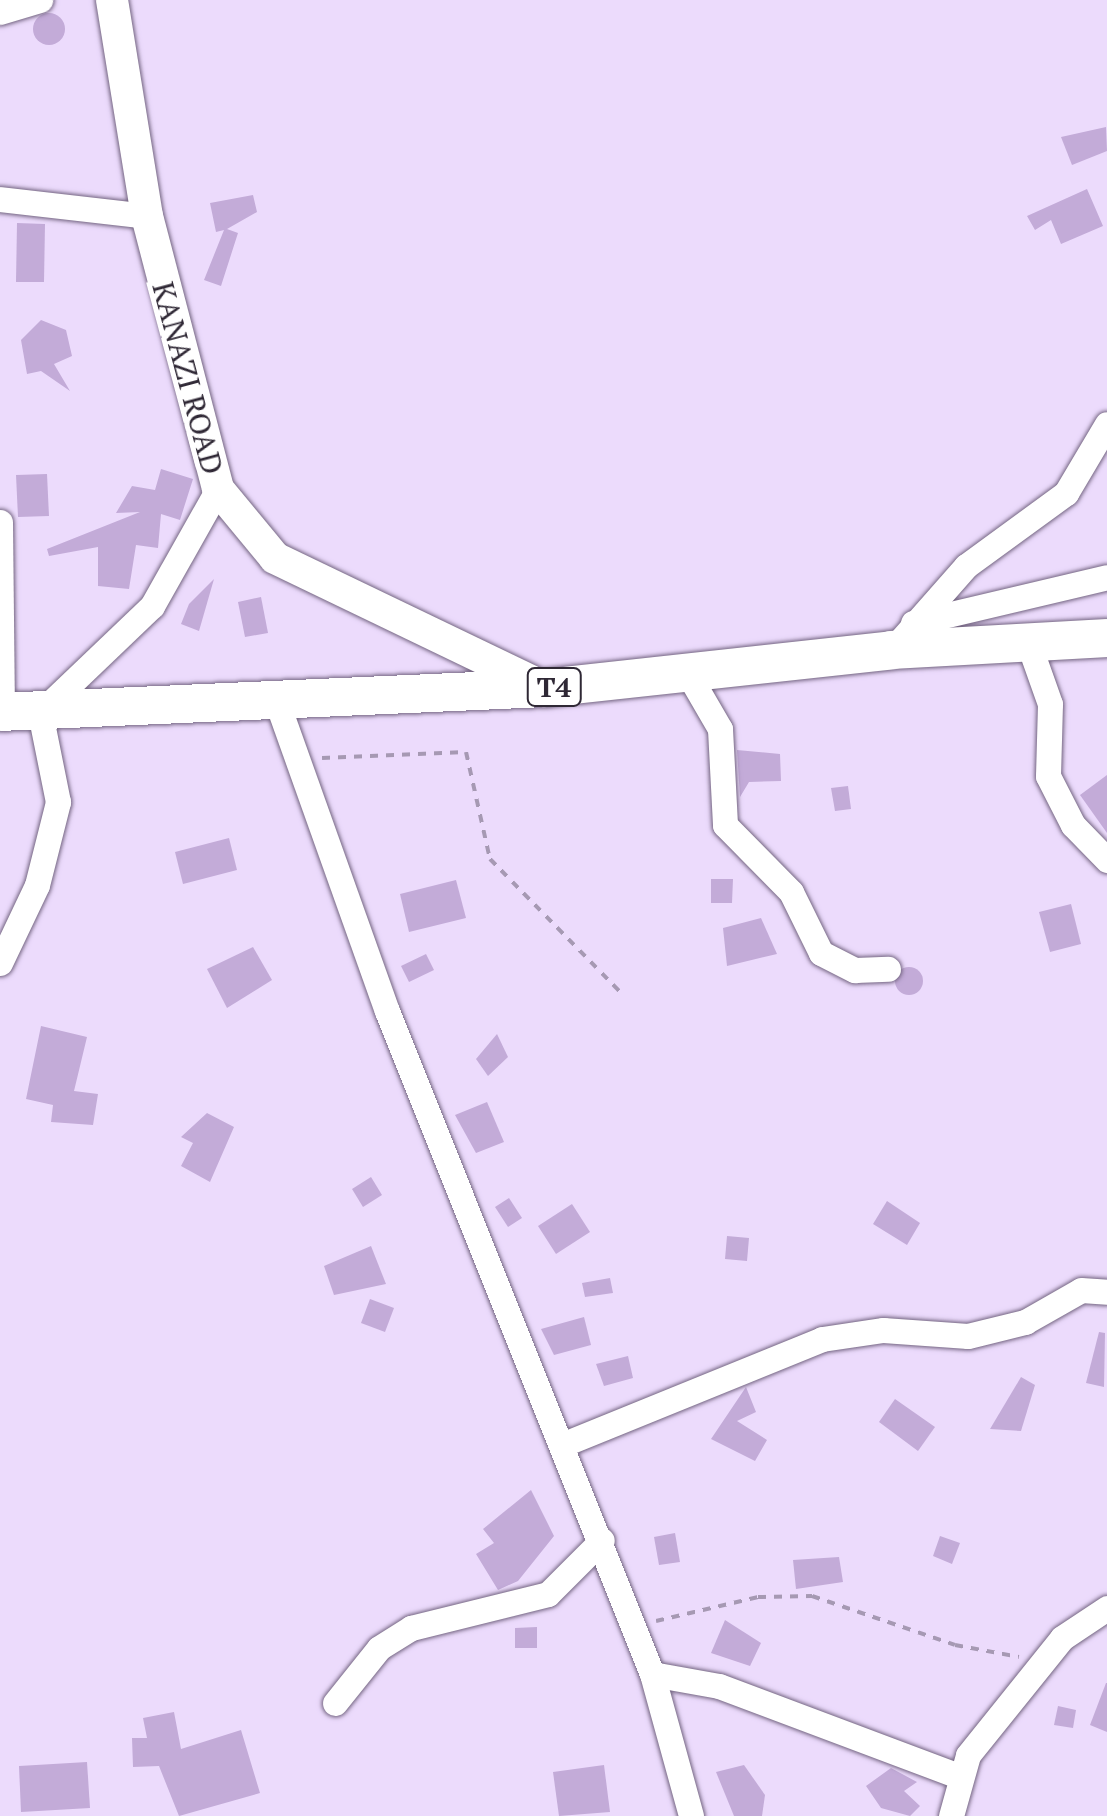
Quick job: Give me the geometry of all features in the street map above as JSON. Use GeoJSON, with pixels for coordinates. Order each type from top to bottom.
{"type":"FeatureCollection","features":[{"type":"Feature","properties":{"kind":"highway","name":"T4"},"geometry":{"type":"LineString","coordinates":[[1,712],[278,705],[545,688],[687,672],[902,637],[1107,638]]}},
{"type":"Feature","properties":{"kind":"main road","name":"KANAZI ROAD"},"geometry":{"type":"LineString","coordinates":[[112,0],[148,216],[218,489],[289,566],[545,688]]}},
{"type":"Feature","properties":{"kind":"street"},"geometry":{"type":"LineString","coordinates":[[0,12],[40,0]]}},
{"type":"Feature","properties":{"kind":"street"},"geometry":{"type":"LineString","coordinates":[[0,199],[148,216]]}},
{"type":"Feature","properties":{"kind":"street"},"geometry":{"type":"LineString","coordinates":[[902,637],[966,566],[1066,492],[1107,424]]}},
{"type":"Feature","properties":{"kind":"street"},"geometry":{"type":"LineString","coordinates":[[0,964],[38,884],[58,802],[40,712],[152,606],[218,489]]}},
{"type":"Feature","properties":{"kind":"street"},"geometry":{"type":"LineString","coordinates":[[0,522],[1,712]]}},
{"type":"Feature","properties":{"kind":"street"},"geometry":{"type":"LineString","coordinates":[[902,637],[1107,577]]}},
{"type":"Feature","properties":{"kind":"street"},"geometry":{"type":"LineString","coordinates":[[1028,640],[1050,704],[1048,776],[1073,825],[1107,860]]}},
{"type":"Feature","properties":{"kind":"street"},"geometry":{"type":"LineString","coordinates":[[687,672],[720,729],[725,826],[791,892],[821,953],[854,970],[888,970]]}},
{"type":"Feature","properties":{"kind":"street"},"geometry":{"type":"LineString","coordinates":[[278,705],[302,760],[387,1012],[564,1444],[652,1674],[691,1816]]}},
{"type":"Feature","properties":{"kind":"street"},"geometry":{"type":"LineString","coordinates":[[564,1444],[822,1339],[883,1330],[968,1336],[1025,1322],[1081,1290],[1107,1292]]}},
{"type":"Feature","properties":{"kind":"street"},"geometry":{"type":"LineString","coordinates":[[335,1703],[379,1648],[411,1628],[548,1594],[602,1540]]}},
{"type":"Feature","properties":{"kind":"street"},"geometry":{"type":"LineString","coordinates":[[951,1816],[959,1776],[1044,1658],[1107,1608]]}},
{"type":"Feature","properties":{"kind":"street"},"geometry":{"type":"LineString","coordinates":[[652,1674],[719,1686],[959,1776]]}},
{"type":"Feature","properties":{"kind":"path"},"geometry":{"type":"LineString","coordinates":[[302,760],[466,752],[490,860],[620,992]]}},
{"type":"Feature","properties":{"kind":"path"},"geometry":{"type":"LineString","coordinates":[[634,1626],[758,1597],[812,1596],[955,1645],[1044,1658]]}},
{"type":"Feature","properties":{"kind":"building"},"geometry":{"type":"Polygon","coordinates":[[[49,13],[60,18],[65,29],[60,40],[49,45],[38,40],[33,29],[38,18],[49,13]]]}},
{"type":"Feature","properties":{"kind":"building"},"geometry":{"type":"Polygon","coordinates":[[[1106,127],[1107,151],[1072,165],[1061,137],[1106,127]]]}},
{"type":"Feature","properties":{"kind":"building"},"geometry":{"type":"Polygon","coordinates":[[[1087,189],[1103,226],[1061,244],[1051,220],[1035,230],[1027,216],[1087,189]]]}},
{"type":"Feature","properties":{"kind":"building"},"geometry":{"type":"Polygon","coordinates":[[[253,195],[257,212],[227,229],[238,233],[221,286],[204,280],[224,230],[216,232],[210,203],[253,195]]]}},
{"type":"Feature","properties":{"kind":"building"},"geometry":{"type":"Polygon","coordinates":[[[17,223],[45,224],[44,282],[16,282],[17,223]]]}},
{"type":"Feature","properties":{"kind":"building"},"geometry":{"type":"Polygon","coordinates":[[[41,320],[66,330],[72,356],[54,364],[70,391],[41,371],[27,374],[21,340],[41,320]]]}},
{"type":"Feature","properties":{"kind":"building"},"geometry":{"type":"Polygon","coordinates":[[[161,469],[193,479],[180,520],[161,514],[158,548],[136,545],[129,589],[98,586],[98,547],[49,556],[47,549],[140,512],[116,513],[132,486],[155,490],[161,469]]]}},
{"type":"Feature","properties":{"kind":"building"},"geometry":{"type":"Polygon","coordinates":[[[47,474],[49,516],[18,517],[16,475],[47,474]]]}},
{"type":"Feature","properties":{"kind":"building"},"geometry":{"type":"Polygon","coordinates":[[[214,579],[199,631],[181,624],[189,604],[214,579]]]}},
{"type":"Feature","properties":{"kind":"building"},"geometry":{"type":"Polygon","coordinates":[[[261,597],[268,633],[245,637],[238,602],[261,597]]]}},
{"type":"Feature","properties":{"kind":"building"},"geometry":{"type":"Polygon","coordinates":[[[737,750],[780,754],[781,781],[749,782],[740,797],[737,750]]]}},
{"type":"Feature","properties":{"kind":"building"},"geometry":{"type":"Polygon","coordinates":[[[1107,775],[1107,833],[1080,795],[1107,775]]]}},
{"type":"Feature","properties":{"kind":"building"},"geometry":{"type":"Polygon","coordinates":[[[848,786],[851,809],[835,811],[831,788],[848,786]]]}},
{"type":"Feature","properties":{"kind":"building"},"geometry":{"type":"Polygon","coordinates":[[[229,838],[237,870],[183,884],[175,852],[229,838]]]}},
{"type":"Feature","properties":{"kind":"building"},"geometry":{"type":"Polygon","coordinates":[[[711,879],[733,879],[732,903],[711,903],[711,879]]]}},
{"type":"Feature","properties":{"kind":"building"},"geometry":{"type":"Polygon","coordinates":[[[456,880],[466,918],[409,932],[400,894],[456,880]]]}},
{"type":"Feature","properties":{"kind":"building"},"geometry":{"type":"Polygon","coordinates":[[[1071,904],[1081,944],[1050,952],[1039,912],[1071,904]]]}},
{"type":"Feature","properties":{"kind":"building"},"geometry":{"type":"Polygon","coordinates":[[[761,918],[777,954],[727,966],[723,928],[761,918]]]}},
{"type":"Feature","properties":{"kind":"building"},"geometry":{"type":"Polygon","coordinates":[[[253,947],[272,980],[227,1008],[207,969],[253,947]]]}},
{"type":"Feature","properties":{"kind":"building"},"geometry":{"type":"Polygon","coordinates":[[[426,954],[434,970],[409,982],[401,966],[426,954]]]}},
{"type":"Feature","properties":{"kind":"building"},"geometry":{"type":"Polygon","coordinates":[[[909,967],[919,971],[923,981],[919,991],[909,995],[899,991],[895,981],[899,971],[909,967]]]}},
{"type":"Feature","properties":{"kind":"building"},"geometry":{"type":"Polygon","coordinates":[[[41,1026],[87,1037],[74,1091],[98,1094],[93,1125],[51,1122],[53,1105],[26,1099],[41,1026]]]}},
{"type":"Feature","properties":{"kind":"building"},"geometry":{"type":"Polygon","coordinates":[[[497,1034],[508,1057],[488,1076],[476,1059],[497,1034]]]}},
{"type":"Feature","properties":{"kind":"building"},"geometry":{"type":"Polygon","coordinates":[[[487,1102],[504,1142],[476,1153],[455,1115],[487,1102]]]}},
{"type":"Feature","properties":{"kind":"building"},"geometry":{"type":"Polygon","coordinates":[[[207,1113],[234,1127],[210,1182],[181,1166],[193,1143],[181,1137],[207,1113]]]}},
{"type":"Feature","properties":{"kind":"building"},"geometry":{"type":"Polygon","coordinates":[[[371,1177],[382,1195],[363,1207],[352,1189],[371,1177]]]}},
{"type":"Feature","properties":{"kind":"building"},"geometry":{"type":"Polygon","coordinates":[[[509,1198],[522,1218],[508,1227],[495,1207],[509,1198]]]}},
{"type":"Feature","properties":{"kind":"building"},"geometry":{"type":"Polygon","coordinates":[[[887,1201],[920,1223],[907,1245],[873,1224],[887,1201]]]}},
{"type":"Feature","properties":{"kind":"building"},"geometry":{"type":"Polygon","coordinates":[[[572,1204],[590,1232],[556,1254],[538,1226],[572,1204]]]}},
{"type":"Feature","properties":{"kind":"building"},"geometry":{"type":"Polygon","coordinates":[[[727,1236],[749,1238],[747,1261],[725,1259],[727,1236]]]}},
{"type":"Feature","properties":{"kind":"building"},"geometry":{"type":"Polygon","coordinates":[[[371,1246],[386,1284],[334,1295],[324,1266],[371,1246]]]}},
{"type":"Feature","properties":{"kind":"building"},"geometry":{"type":"Polygon","coordinates":[[[610,1278],[613,1293],[585,1297],[582,1283],[610,1278]]]}},
{"type":"Feature","properties":{"kind":"building"},"geometry":{"type":"Polygon","coordinates":[[[370,1299],[394,1308],[385,1332],[361,1323],[370,1299]]]}},
{"type":"Feature","properties":{"kind":"building"},"geometry":{"type":"Polygon","coordinates":[[[584,1317],[591,1345],[554,1355],[541,1329],[584,1317]]]}},
{"type":"Feature","properties":{"kind":"building"},"geometry":{"type":"Polygon","coordinates":[[[1099,1332],[1105,1333],[1104,1387],[1086,1383],[1099,1332]]]}},
{"type":"Feature","properties":{"kind":"building"},"geometry":{"type":"Polygon","coordinates":[[[628,1356],[633,1378],[604,1386],[596,1364],[628,1356]]]}},
{"type":"Feature","properties":{"kind":"building"},"geometry":{"type":"Polygon","coordinates":[[[1021,1377],[1035,1385],[1021,1431],[990,1429],[1021,1377]]]}},
{"type":"Feature","properties":{"kind":"building"},"geometry":{"type":"Polygon","coordinates":[[[746,1387],[756,1412],[737,1421],[767,1440],[755,1461],[711,1439],[746,1387]]]}},
{"type":"Feature","properties":{"kind":"building"},"geometry":{"type":"Polygon","coordinates":[[[895,1399],[935,1427],[918,1451],[879,1422],[895,1399]]]}},
{"type":"Feature","properties":{"kind":"building"},"geometry":{"type":"Polygon","coordinates":[[[531,1490],[554,1536],[518,1581],[498,1590],[476,1554],[494,1543],[483,1529],[531,1490]]]}},
{"type":"Feature","properties":{"kind":"building"},"geometry":{"type":"Polygon","coordinates":[[[675,1533],[680,1562],[659,1565],[654,1537],[675,1533]]]}},
{"type":"Feature","properties":{"kind":"building"},"geometry":{"type":"Polygon","coordinates":[[[940,1536],[960,1543],[952,1564],[933,1556],[940,1536]]]}},
{"type":"Feature","properties":{"kind":"building"},"geometry":{"type":"Polygon","coordinates":[[[839,1557],[843,1582],[796,1589],[793,1560],[839,1557]]]}},
{"type":"Feature","properties":{"kind":"building"},"geometry":{"type":"Polygon","coordinates":[[[725,1620],[761,1643],[750,1666],[711,1653],[725,1620]]]}},
{"type":"Feature","properties":{"kind":"building"},"geometry":{"type":"Polygon","coordinates":[[[537,1627],[537,1648],[515,1648],[515,1628],[537,1627]]]}},
{"type":"Feature","properties":{"kind":"building"},"geometry":{"type":"Polygon","coordinates":[[[1107,1683],[1107,1732],[1090,1725],[1107,1683]]]}},
{"type":"Feature","properties":{"kind":"building"},"geometry":{"type":"Polygon","coordinates":[[[1058,1706],[1076,1710],[1073,1728],[1054,1725],[1058,1706]]]}},
{"type":"Feature","properties":{"kind":"building"},"geometry":{"type":"Polygon","coordinates":[[[174,1712],[181,1749],[241,1730],[260,1793],[179,1816],[159,1766],[133,1767],[132,1738],[147,1738],[143,1718],[174,1712]]]}},
{"type":"Feature","properties":{"kind":"building"},"geometry":{"type":"Polygon","coordinates":[[[87,1762],[90,1808],[21,1812],[19,1766],[87,1762]]]}},
{"type":"Feature","properties":{"kind":"building"},"geometry":{"type":"Polygon","coordinates":[[[604,1765],[610,1812],[559,1816],[553,1772],[604,1765]]]}},
{"type":"Feature","properties":{"kind":"building"},"geometry":{"type":"Polygon","coordinates":[[[744,1765],[765,1795],[762,1816],[734,1816],[716,1772],[744,1765]]]}},
{"type":"Feature","properties":{"kind":"building"},"geometry":{"type":"Polygon","coordinates":[[[891,1768],[917,1782],[904,1791],[920,1806],[910,1816],[881,1808],[866,1786],[891,1768]]]}}]}
